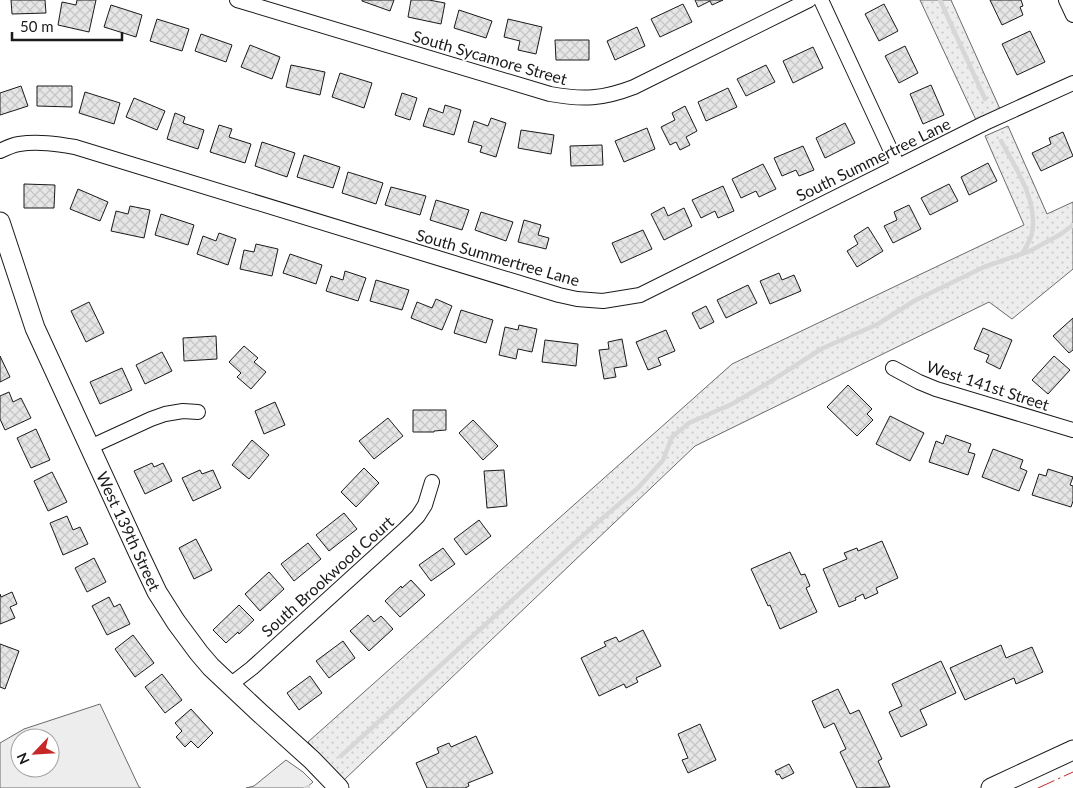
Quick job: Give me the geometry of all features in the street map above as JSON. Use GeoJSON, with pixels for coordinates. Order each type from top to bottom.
{"type":"FeatureCollection","features":[{"type":"Feature","properties":{"kind":"street","name":"South Sycamore Street"},"geometry":{"type":"LineString","coordinates":[[238,0],[541,92],[572,98],[592,98],[618,93],[634,87],[808,0]]}},
{"type":"Feature","properties":{"kind":"street"},"geometry":{"type":"LineString","coordinates":[[821,0],[898,166]]}},
{"type":"Feature","properties":{"kind":"street"},"geometry":{"type":"LineString","coordinates":[[1066,0],[1073,15]]}},
{"type":"Feature","properties":{"kind":"street","name":"South Summertree Lane"},"geometry":{"type":"LineString","coordinates":[[0,151],[17,144],[32,143],[51,143],[75,147],[559,295],[577,299],[603,301],[640,295],[985,123],[1073,83]]}},
{"type":"Feature","properties":{"kind":"street","name":"West 139th Street"},"geometry":{"type":"LineString","coordinates":[[0,222],[35,328],[157,592],[176,622],[211,667],[312,760],[339,788]]}},
{"type":"Feature","properties":{"kind":"street","name":"West 141st Street"},"geometry":{"type":"LineString","coordinates":[[894,368],[936,389],[1073,430]]}},
{"type":"Feature","properties":{"kind":"street"},"geometry":{"type":"LineString","coordinates":[[90,447],[165,414],[183,411],[198,412]]}},
{"type":"Feature","properties":{"kind":"street","name":"South Brookwood Court"},"geometry":{"type":"LineString","coordinates":[[230,685],[252,668],[418,516],[425,505],[432,482]]}},
{"type":"Feature","properties":{"kind":"street"},"geometry":{"type":"LineString","coordinates":[[990,788],[1073,750]]}},
{"type":"Feature","properties":{"kind":"shaded area"},"geometry":{"type":"Polygon","coordinates":[[[920,0],[951,0],[1000,109],[976,120],[920,0]]]}},
{"type":"Feature","properties":{"kind":"shaded area"},"geometry":{"type":"Polygon","coordinates":[[[1008,126],[1047,214],[1073,202],[1073,269],[1012,319],[989,302],[695,446],[344,780],[308,742],[732,364],[1024,225],[985,136],[1008,126]]]}},
{"type":"Feature","properties":{"kind":"shaded area"},"geometry":{"type":"Polygon","coordinates":[[[100,704],[141,788],[0,788],[0,743],[10,737],[10,778],[60,778],[60,728],[27,728],[100,704]]]}},
{"type":"Feature","properties":{"kind":"shaded area"},"geometry":{"type":"Polygon","coordinates":[[[286,760],[313,782],[306,788],[246,788],[254,786],[286,760]]]}},
{"type":"Feature","properties":{"kind":"building"},"geometry":{"type":"Polygon","coordinates":[[[11,0],[45,0],[46,13],[12,14],[11,0]]]}},
{"type":"Feature","properties":{"kind":"building"},"geometry":{"type":"Polygon","coordinates":[[[77,0],[96,0],[89,32],[58,25],[62,2],[76,5],[77,0]]]}},
{"type":"Feature","properties":{"kind":"building"},"geometry":{"type":"Polygon","coordinates":[[[362,0],[394,0],[390,11],[362,0]]]}},
{"type":"Feature","properties":{"kind":"building"},"geometry":{"type":"Polygon","coordinates":[[[411,0],[429,0],[445,3],[441,24],[408,17],[411,0]]]}},
{"type":"Feature","properties":{"kind":"building"},"geometry":{"type":"Polygon","coordinates":[[[695,0],[723,0],[712,5],[710,1],[698,7],[695,0]]]}},
{"type":"Feature","properties":{"kind":"building"},"geometry":{"type":"Polygon","coordinates":[[[990,0],[1021,0],[1023,6],[1020,7],[1023,15],[1002,25],[990,0]]]}},
{"type":"Feature","properties":{"kind":"building"},"geometry":{"type":"Polygon","coordinates":[[[683,4],[692,22],[660,37],[651,19],[683,4]]]}},
{"type":"Feature","properties":{"kind":"building"},"geometry":{"type":"Polygon","coordinates":[[[884,4],[898,31],[879,41],[865,14],[884,4]]]}},
{"type":"Feature","properties":{"kind":"building"},"geometry":{"type":"Polygon","coordinates":[[[111,5],[142,15],[136,37],[104,27],[111,5]]]}},
{"type":"Feature","properties":{"kind":"building"},"geometry":{"type":"Polygon","coordinates":[[[459,10],[492,21],[486,38],[454,28],[459,10]]]}},
{"type":"Feature","properties":{"kind":"building"},"geometry":{"type":"Polygon","coordinates":[[[157,19],[189,29],[182,51],[150,41],[157,19]]]}},
{"type":"Feature","properties":{"kind":"building"},"geometry":{"type":"Polygon","coordinates":[[[508,19],[542,27],[536,54],[518,50],[520,41],[504,37],[508,19]]]}},
{"type":"Feature","properties":{"kind":"building"},"geometry":{"type":"Polygon","coordinates":[[[637,27],[645,46],[615,60],[607,41],[637,27]]]}},
{"type":"Feature","properties":{"kind":"building"},"geometry":{"type":"Polygon","coordinates":[[[1030,31],[1045,62],[1017,75],[1002,44],[1030,31]]]}},
{"type":"Feature","properties":{"kind":"building"},"geometry":{"type":"Polygon","coordinates":[[[201,34],[232,45],[226,62],[195,51],[201,34]]]}},
{"type":"Feature","properties":{"kind":"building"},"geometry":{"type":"Polygon","coordinates":[[[555,40],[589,40],[589,60],[556,60],[555,40]]]}},
{"type":"Feature","properties":{"kind":"building"},"geometry":{"type":"Polygon","coordinates":[[[250,45],[280,57],[272,79],[241,67],[250,45]]]}},
{"type":"Feature","properties":{"kind":"building"},"geometry":{"type":"Polygon","coordinates":[[[905,46],[918,73],[899,83],[885,56],[905,46]]]}},
{"type":"Feature","properties":{"kind":"building"},"geometry":{"type":"Polygon","coordinates":[[[813,47],[823,68],[793,83],[783,61],[813,47]]]}},
{"type":"Feature","properties":{"kind":"building"},"geometry":{"type":"Polygon","coordinates":[[[291,65],[325,72],[320,95],[286,87],[291,65]]]}},
{"type":"Feature","properties":{"kind":"building"},"geometry":{"type":"Polygon","coordinates":[[[766,65],[775,82],[746,96],[737,79],[766,65]]]}},
{"type":"Feature","properties":{"kind":"building"},"geometry":{"type":"Polygon","coordinates":[[[340,73],[372,83],[364,108],[332,97],[340,73]]]}},
{"type":"Feature","properties":{"kind":"building"},"geometry":{"type":"Polygon","coordinates":[[[931,85],[944,115],[923,124],[910,94],[931,85]]]}},
{"type":"Feature","properties":{"kind":"building"},"geometry":{"type":"Polygon","coordinates":[[[21,86],[28,106],[0,115],[0,93],[21,86]]]}},
{"type":"Feature","properties":{"kind":"building"},"geometry":{"type":"Polygon","coordinates":[[[37,86],[72,86],[72,107],[37,106],[37,86]]]}},
{"type":"Feature","properties":{"kind":"building"},"geometry":{"type":"Polygon","coordinates":[[[728,88],[737,107],[706,121],[698,102],[728,88]]]}},
{"type":"Feature","properties":{"kind":"building"},"geometry":{"type":"Polygon","coordinates":[[[85,92],[120,103],[114,124],[79,113],[85,92]]]}},
{"type":"Feature","properties":{"kind":"building"},"geometry":{"type":"Polygon","coordinates":[[[402,93],[417,98],[410,120],[395,115],[402,93]]]}},
{"type":"Feature","properties":{"kind":"building"},"geometry":{"type":"Polygon","coordinates":[[[134,98],[165,111],[157,130],[126,117],[134,98]]]}},
{"type":"Feature","properties":{"kind":"building"},"geometry":{"type":"Polygon","coordinates":[[[445,105],[461,110],[454,135],[423,126],[429,108],[443,113],[445,105]]]}},
{"type":"Feature","properties":{"kind":"building"},"geometry":{"type":"Polygon","coordinates":[[[685,106],[697,131],[686,137],[690,145],[680,150],[676,142],[670,145],[661,127],[675,120],[672,113],[685,106]]]}},
{"type":"Feature","properties":{"kind":"building"},"geometry":{"type":"Polygon","coordinates":[[[175,113],[185,117],[183,123],[204,130],[198,149],[167,139],[175,113]]]}},
{"type":"Feature","properties":{"kind":"building"},"geometry":{"type":"Polygon","coordinates":[[[491,118],[506,123],[496,157],[480,152],[482,146],[468,142],[474,121],[488,126],[491,118]]]}},
{"type":"Feature","properties":{"kind":"building"},"geometry":{"type":"Polygon","coordinates":[[[845,123],[855,143],[825,158],[816,138],[845,123]]]}},
{"type":"Feature","properties":{"kind":"building"},"geometry":{"type":"Polygon","coordinates":[[[219,125],[232,129],[229,137],[251,144],[245,163],[210,152],[219,125]]]}},
{"type":"Feature","properties":{"kind":"building"},"geometry":{"type":"Polygon","coordinates":[[[647,128],[655,149],[624,162],[615,141],[647,128]]]}},
{"type":"Feature","properties":{"kind":"building"},"geometry":{"type":"Polygon","coordinates":[[[521,130],[554,135],[551,154],[518,148],[521,130]]]}},
{"type":"Feature","properties":{"kind":"building"},"geometry":{"type":"Polygon","coordinates":[[[1063,132],[1073,156],[1041,171],[1032,153],[1051,144],[1049,138],[1063,132]]]}},
{"type":"Feature","properties":{"kind":"building"},"geometry":{"type":"Polygon","coordinates":[[[262,142],[295,153],[287,177],[255,166],[262,142]]]}},
{"type":"Feature","properties":{"kind":"building"},"geometry":{"type":"Polygon","coordinates":[[[602,145],[603,165],[571,166],[570,146],[602,145]]]}},
{"type":"Feature","properties":{"kind":"building"},"geometry":{"type":"Polygon","coordinates":[[[803,146],[814,170],[799,176],[796,170],[782,176],[774,158],[803,146]]]}},
{"type":"Feature","properties":{"kind":"building"},"geometry":{"type":"Polygon","coordinates":[[[304,155],[340,167],[333,188],[297,177],[304,155]]]}},
{"type":"Feature","properties":{"kind":"building"},"geometry":{"type":"Polygon","coordinates":[[[988,163],[997,181],[969,195],[961,177],[988,163]]]}},
{"type":"Feature","properties":{"kind":"building"},"geometry":{"type":"Polygon","coordinates":[[[763,164],[776,189],[759,197],[756,191],[741,198],[732,179],[763,164]]]}},
{"type":"Feature","properties":{"kind":"building"},"geometry":{"type":"Polygon","coordinates":[[[348,172],[383,183],[376,204],[342,193],[348,172]]]}},
{"type":"Feature","properties":{"kind":"building"},"geometry":{"type":"Polygon","coordinates":[[[24,184],[55,185],[54,208],[24,208],[24,184]]]}},
{"type":"Feature","properties":{"kind":"building"},"geometry":{"type":"Polygon","coordinates":[[[949,184],[958,201],[930,215],[921,198],[949,184]]]}},
{"type":"Feature","properties":{"kind":"building"},"geometry":{"type":"Polygon","coordinates":[[[723,186],[734,211],[718,218],[715,211],[701,218],[692,200],[723,186]]]}},
{"type":"Feature","properties":{"kind":"building"},"geometry":{"type":"Polygon","coordinates":[[[391,187],[426,196],[420,215],[385,205],[391,187]]]}},
{"type":"Feature","properties":{"kind":"building"},"geometry":{"type":"Polygon","coordinates":[[[78,189],[108,202],[100,221],[70,209],[78,189]]]}},
{"type":"Feature","properties":{"kind":"building"},"geometry":{"type":"Polygon","coordinates":[[[436,200],[469,210],[462,230],[430,220],[436,200]]]}},
{"type":"Feature","properties":{"kind":"building"},"geometry":{"type":"Polygon","coordinates":[[[909,205],[921,229],[893,243],[884,226],[897,220],[894,212],[909,205]]]}},
{"type":"Feature","properties":{"kind":"building"},"geometry":{"type":"Polygon","coordinates":[[[130,206],[150,210],[144,238],[111,231],[116,211],[128,214],[130,206]]]}},
{"type":"Feature","properties":{"kind":"building"},"geometry":{"type":"Polygon","coordinates":[[[664,207],[668,216],[684,208],[692,226],[664,240],[651,214],[664,207]]]}},
{"type":"Feature","properties":{"kind":"building"},"geometry":{"type":"Polygon","coordinates":[[[481,212],[513,222],[506,241],[475,230],[481,212]]]}},
{"type":"Feature","properties":{"kind":"building"},"geometry":{"type":"Polygon","coordinates":[[[161,214],[194,225],[188,245],[155,235],[161,214]]]}},
{"type":"Feature","properties":{"kind":"building"},"geometry":{"type":"Polygon","coordinates":[[[524,220],[541,225],[538,235],[549,238],[546,249],[518,242],[524,220]]]}},
{"type":"Feature","properties":{"kind":"building"},"geometry":{"type":"Polygon","coordinates":[[[868,227],[883,251],[857,267],[847,251],[858,244],[854,236],[868,227]]]}},
{"type":"Feature","properties":{"kind":"building"},"geometry":{"type":"Polygon","coordinates":[[[643,230],[652,249],[621,263],[612,243],[643,230]]]}},
{"type":"Feature","properties":{"kind":"building"},"geometry":{"type":"Polygon","coordinates":[[[219,233],[236,239],[228,265],[197,254],[203,236],[216,241],[219,233]]]}},
{"type":"Feature","properties":{"kind":"building"},"geometry":{"type":"Polygon","coordinates":[[[256,244],[278,249],[272,276],[240,269],[244,250],[254,252],[256,244]]]}},
{"type":"Feature","properties":{"kind":"building"},"geometry":{"type":"Polygon","coordinates":[[[290,254],[322,265],[316,284],[283,273],[290,254]]]}},
{"type":"Feature","properties":{"kind":"building"},"geometry":{"type":"Polygon","coordinates":[[[345,271],[366,278],[358,301],[326,291],[331,276],[343,280],[345,271]]]}},
{"type":"Feature","properties":{"kind":"building"},"geometry":{"type":"Polygon","coordinates":[[[779,273],[782,280],[794,275],[801,291],[770,304],[760,281],[779,273]]]}},
{"type":"Feature","properties":{"kind":"building"},"geometry":{"type":"Polygon","coordinates":[[[376,280],[409,290],[402,310],[370,301],[376,280]]]}},
{"type":"Feature","properties":{"kind":"building"},"geometry":{"type":"Polygon","coordinates":[[[748,285],[757,303],[726,318],[717,300],[748,285]]]}},
{"type":"Feature","properties":{"kind":"building"},"geometry":{"type":"Polygon","coordinates":[[[436,299],[452,306],[442,330],[411,318],[417,302],[432,308],[436,299]]]}},
{"type":"Feature","properties":{"kind":"building"},"geometry":{"type":"Polygon","coordinates":[[[89,302],[104,333],[86,342],[71,311],[89,302]]]}},
{"type":"Feature","properties":{"kind":"building"},"geometry":{"type":"Polygon","coordinates":[[[706,306],[714,322],[700,329],[692,313],[706,306]]]}},
{"type":"Feature","properties":{"kind":"building"},"geometry":{"type":"Polygon","coordinates":[[[461,310],[493,320],[486,343],[454,333],[461,310]]]}},
{"type":"Feature","properties":{"kind":"building"},"geometry":{"type":"Polygon","coordinates":[[[1073,318],[1073,350],[1069,353],[1053,336],[1073,318]]]}},
{"type":"Feature","properties":{"kind":"building"},"geometry":{"type":"Polygon","coordinates":[[[519,325],[537,329],[532,352],[518,349],[516,359],[499,355],[505,327],[518,330],[519,325]]]}},
{"type":"Feature","properties":{"kind":"building"},"geometry":{"type":"Polygon","coordinates":[[[983,328],[1012,340],[1000,369],[986,362],[989,355],[974,349],[983,328]]]}},
{"type":"Feature","properties":{"kind":"building"},"geometry":{"type":"Polygon","coordinates":[[[666,330],[675,351],[658,358],[661,365],[648,370],[636,342],[666,330]]]}},
{"type":"Feature","properties":{"kind":"building"},"geometry":{"type":"Polygon","coordinates":[[[216,336],[217,359],[184,361],[183,338],[216,336]]]}},
{"type":"Feature","properties":{"kind":"building"},"geometry":{"type":"Polygon","coordinates":[[[622,339],[627,366],[614,368],[616,377],[604,379],[599,350],[609,349],[608,342],[622,339]]]}},
{"type":"Feature","properties":{"kind":"building"},"geometry":{"type":"Polygon","coordinates":[[[545,340],[578,344],[576,366],[542,362],[545,340]]]}},
{"type":"Feature","properties":{"kind":"building"},"geometry":{"type":"Polygon","coordinates":[[[244,346],[258,358],[254,362],[266,372],[251,389],[237,377],[241,373],[229,362],[244,346]]]}},
{"type":"Feature","properties":{"kind":"building"},"geometry":{"type":"Polygon","coordinates":[[[162,352],[172,371],[145,384],[136,365],[162,352]]]}},
{"type":"Feature","properties":{"kind":"building"},"geometry":{"type":"Polygon","coordinates":[[[0,356],[10,377],[0,382],[0,356]]]}},
{"type":"Feature","properties":{"kind":"building"},"geometry":{"type":"Polygon","coordinates":[[[1054,356],[1070,370],[1048,394],[1032,380],[1054,356]]]}},
{"type":"Feature","properties":{"kind":"building"},"geometry":{"type":"Polygon","coordinates":[[[122,368],[132,390],[100,404],[90,382],[122,368]]]}},
{"type":"Feature","properties":{"kind":"building"},"geometry":{"type":"Polygon","coordinates":[[[848,385],[872,409],[867,414],[873,420],[857,436],[827,407],[848,385]]]}},
{"type":"Feature","properties":{"kind":"building"},"geometry":{"type":"Polygon","coordinates":[[[9,392],[13,402],[21,398],[31,418],[5,430],[0,419],[0,396],[9,392]]]}},
{"type":"Feature","properties":{"kind":"building"},"geometry":{"type":"Polygon","coordinates":[[[275,402],[285,425],[264,434],[255,411],[275,402]]]}},
{"type":"Feature","properties":{"kind":"building"},"geometry":{"type":"Polygon","coordinates":[[[413,410],[446,410],[446,430],[413,432],[413,410]]]}},
{"type":"Feature","properties":{"kind":"building"},"geometry":{"type":"Polygon","coordinates":[[[890,416],[924,433],[910,461],[876,444],[890,416]]]}},
{"type":"Feature","properties":{"kind":"building"},"geometry":{"type":"Polygon","coordinates":[[[388,418],[403,436],[374,459],[359,441],[388,418]]]}},
{"type":"Feature","properties":{"kind":"building"},"geometry":{"type":"Polygon","coordinates":[[[473,420],[498,446],[483,460],[459,433],[473,420]]]}},
{"type":"Feature","properties":{"kind":"building"},"geometry":{"type":"Polygon","coordinates":[[[36,429],[50,460],[31,468],[17,438],[36,429]]]}},
{"type":"Feature","properties":{"kind":"building"},"geometry":{"type":"Polygon","coordinates":[[[946,435],[971,444],[968,452],[975,454],[968,475],[929,462],[936,441],[943,444],[946,435]]]}},
{"type":"Feature","properties":{"kind":"building"},"geometry":{"type":"Polygon","coordinates":[[[252,440],[269,455],[249,479],[232,465],[252,440]]]}},
{"type":"Feature","properties":{"kind":"building"},"geometry":{"type":"Polygon","coordinates":[[[993,449],[1023,460],[1020,468],[1027,471],[1019,491],[982,477],[993,449]]]}},
{"type":"Feature","properties":{"kind":"building"},"geometry":{"type":"Polygon","coordinates":[[[152,463],[154,467],[163,463],[172,481],[145,494],[134,471],[152,463]]]}},
{"type":"Feature","properties":{"kind":"building"},"geometry":{"type":"Polygon","coordinates":[[[364,468],[379,483],[356,507],[341,492],[364,468]]]}},
{"type":"Feature","properties":{"kind":"building"},"geometry":{"type":"Polygon","coordinates":[[[1048,469],[1073,477],[1070,485],[1073,486],[1071,507],[1032,495],[1039,474],[1046,476],[1048,469]]]}},
{"type":"Feature","properties":{"kind":"building"},"geometry":{"type":"Polygon","coordinates":[[[200,470],[202,474],[213,470],[221,488],[193,501],[182,478],[200,470]]]}},
{"type":"Feature","properties":{"kind":"building"},"geometry":{"type":"Polygon","coordinates":[[[504,470],[507,506],[487,508],[484,471],[504,470]]]}},
{"type":"Feature","properties":{"kind":"building"},"geometry":{"type":"Polygon","coordinates":[[[52,472],[67,502],[48,511],[34,481],[52,472]]]}},
{"type":"Feature","properties":{"kind":"building"},"geometry":{"type":"Polygon","coordinates":[[[344,513],[357,529],[329,551],[316,535],[344,513]]]}},
{"type":"Feature","properties":{"kind":"building"},"geometry":{"type":"Polygon","coordinates":[[[67,516],[73,530],[80,527],[88,544],[63,555],[50,523],[67,516]]]}},
{"type":"Feature","properties":{"kind":"building"},"geometry":{"type":"Polygon","coordinates":[[[479,520],[491,536],[466,555],[454,539],[479,520]]]}},
{"type":"Feature","properties":{"kind":"building"},"geometry":{"type":"Polygon","coordinates":[[[196,539],[212,570],[194,579],[179,548],[196,539]]]}},
{"type":"Feature","properties":{"kind":"building"},"geometry":{"type":"Polygon","coordinates":[[[882,541],[898,578],[876,588],[878,593],[865,599],[863,594],[855,598],[856,600],[839,607],[823,569],[847,559],[844,553],[857,548],[858,551],[882,541]]]}},
{"type":"Feature","properties":{"kind":"building"},"geometry":{"type":"Polygon","coordinates":[[[308,543],[321,559],[294,581],[281,564],[308,543]]]}},
{"type":"Feature","properties":{"kind":"building"},"geometry":{"type":"Polygon","coordinates":[[[443,548],[455,564],[431,581],[419,565],[443,548]]]}},
{"type":"Feature","properties":{"kind":"building"},"geometry":{"type":"Polygon","coordinates":[[[790,552],[801,575],[805,574],[810,586],[806,588],[817,612],[780,629],[751,569],[790,552]]]}},
{"type":"Feature","properties":{"kind":"building"},"geometry":{"type":"Polygon","coordinates":[[[94,558],[106,582],[87,592],[75,568],[94,558]]]}},
{"type":"Feature","properties":{"kind":"building"},"geometry":{"type":"Polygon","coordinates":[[[269,572],[284,589],[260,611],[245,594],[269,572]]]}},
{"type":"Feature","properties":{"kind":"building"},"geometry":{"type":"Polygon","coordinates":[[[411,580],[425,595],[400,617],[385,601],[401,586],[402,588],[411,580]]]}},
{"type":"Feature","properties":{"kind":"building"},"geometry":{"type":"Polygon","coordinates":[[[12,592],[17,604],[10,607],[15,618],[0,624],[0,594],[1,597],[12,592]]]}},
{"type":"Feature","properties":{"kind":"building"},"geometry":{"type":"Polygon","coordinates":[[[109,597],[114,607],[120,604],[130,624],[107,635],[92,606],[109,597]]]}},
{"type":"Feature","properties":{"kind":"building"},"geometry":{"type":"Polygon","coordinates":[[[239,605],[254,620],[226,643],[213,630],[239,605]]]}},
{"type":"Feature","properties":{"kind":"building"},"geometry":{"type":"Polygon","coordinates":[[[368,615],[374,622],[381,616],[393,629],[369,651],[350,631],[368,615]]]}},
{"type":"Feature","properties":{"kind":"building"},"geometry":{"type":"Polygon","coordinates":[[[643,630],[661,666],[636,678],[638,682],[626,688],[624,684],[599,696],[581,658],[606,646],[604,642],[616,637],[619,642],[643,630]]]}},
{"type":"Feature","properties":{"kind":"building"},"geometry":{"type":"Polygon","coordinates":[[[133,635],[154,663],[135,677],[115,649],[133,635]]]}},
{"type":"Feature","properties":{"kind":"building"},"geometry":{"type":"Polygon","coordinates":[[[343,641],[355,658],[329,678],[316,661],[343,641]]]}},
{"type":"Feature","properties":{"kind":"building"},"geometry":{"type":"Polygon","coordinates":[[[0,644],[19,651],[5,689],[0,687],[0,644]]]}},
{"type":"Feature","properties":{"kind":"building"},"geometry":{"type":"Polygon","coordinates":[[[1001,645],[1006,658],[1032,647],[1043,672],[1016,684],[1014,678],[965,700],[950,668],[1001,645]]]}},
{"type":"Feature","properties":{"kind":"building"},"geometry":{"type":"Polygon","coordinates":[[[941,661],[956,693],[920,710],[927,725],[901,737],[889,712],[902,706],[892,684],[941,661]]]}},
{"type":"Feature","properties":{"kind":"building"},"geometry":{"type":"Polygon","coordinates":[[[162,674],[182,700],[165,713],[145,687],[162,674]]]}},
{"type":"Feature","properties":{"kind":"building"},"geometry":{"type":"Polygon","coordinates":[[[310,676],[322,693],[299,710],[287,693],[310,676]]]}},
{"type":"Feature","properties":{"kind":"building"},"geometry":{"type":"Polygon","coordinates":[[[838,689],[850,714],[859,710],[882,759],[878,761],[890,787],[857,788],[840,752],[846,749],[834,723],[824,728],[812,701],[838,689]]]}},
{"type":"Feature","properties":{"kind":"building"},"geometry":{"type":"Polygon","coordinates":[[[191,709],[213,733],[198,748],[191,741],[185,747],[176,737],[182,731],[175,723],[191,709]]]}},
{"type":"Feature","properties":{"kind":"building"},"geometry":{"type":"Polygon","coordinates":[[[700,724],[716,760],[688,773],[682,760],[688,758],[678,734],[700,724]]]}},
{"type":"Feature","properties":{"kind":"building"},"geometry":{"type":"Polygon","coordinates":[[[476,736],[493,773],[468,783],[469,786],[465,788],[427,788],[416,763],[439,753],[437,748],[449,743],[451,747],[476,736]]]}},
{"type":"Feature","properties":{"kind":"building"},"geometry":{"type":"Polygon","coordinates":[[[789,764],[794,773],[782,779],[775,771],[789,764]]]}},
{"type":"Feature","properties":{"kind":"waterway"},"geometry":{"type":"LineString","coordinates":[[940,0],[985,99]]}},
{"type":"Feature","properties":{"kind":"waterway"},"geometry":{"type":"LineString","coordinates":[[1001,141],[1024,185],[1032,209],[1032,233],[1022,254]]}},
{"type":"Feature","properties":{"kind":"waterway"},"geometry":{"type":"LineString","coordinates":[[341,756],[598,522],[638,488],[663,460],[672,437],[689,423],[732,404],[823,348],[878,324],[914,301],[984,267],[1030,251],[1073,225]]}},
{"type":"Feature","properties":{"kind":"power"},"geometry":{"type":"LineString","coordinates":[[1038,788],[1073,772]]}}]}
